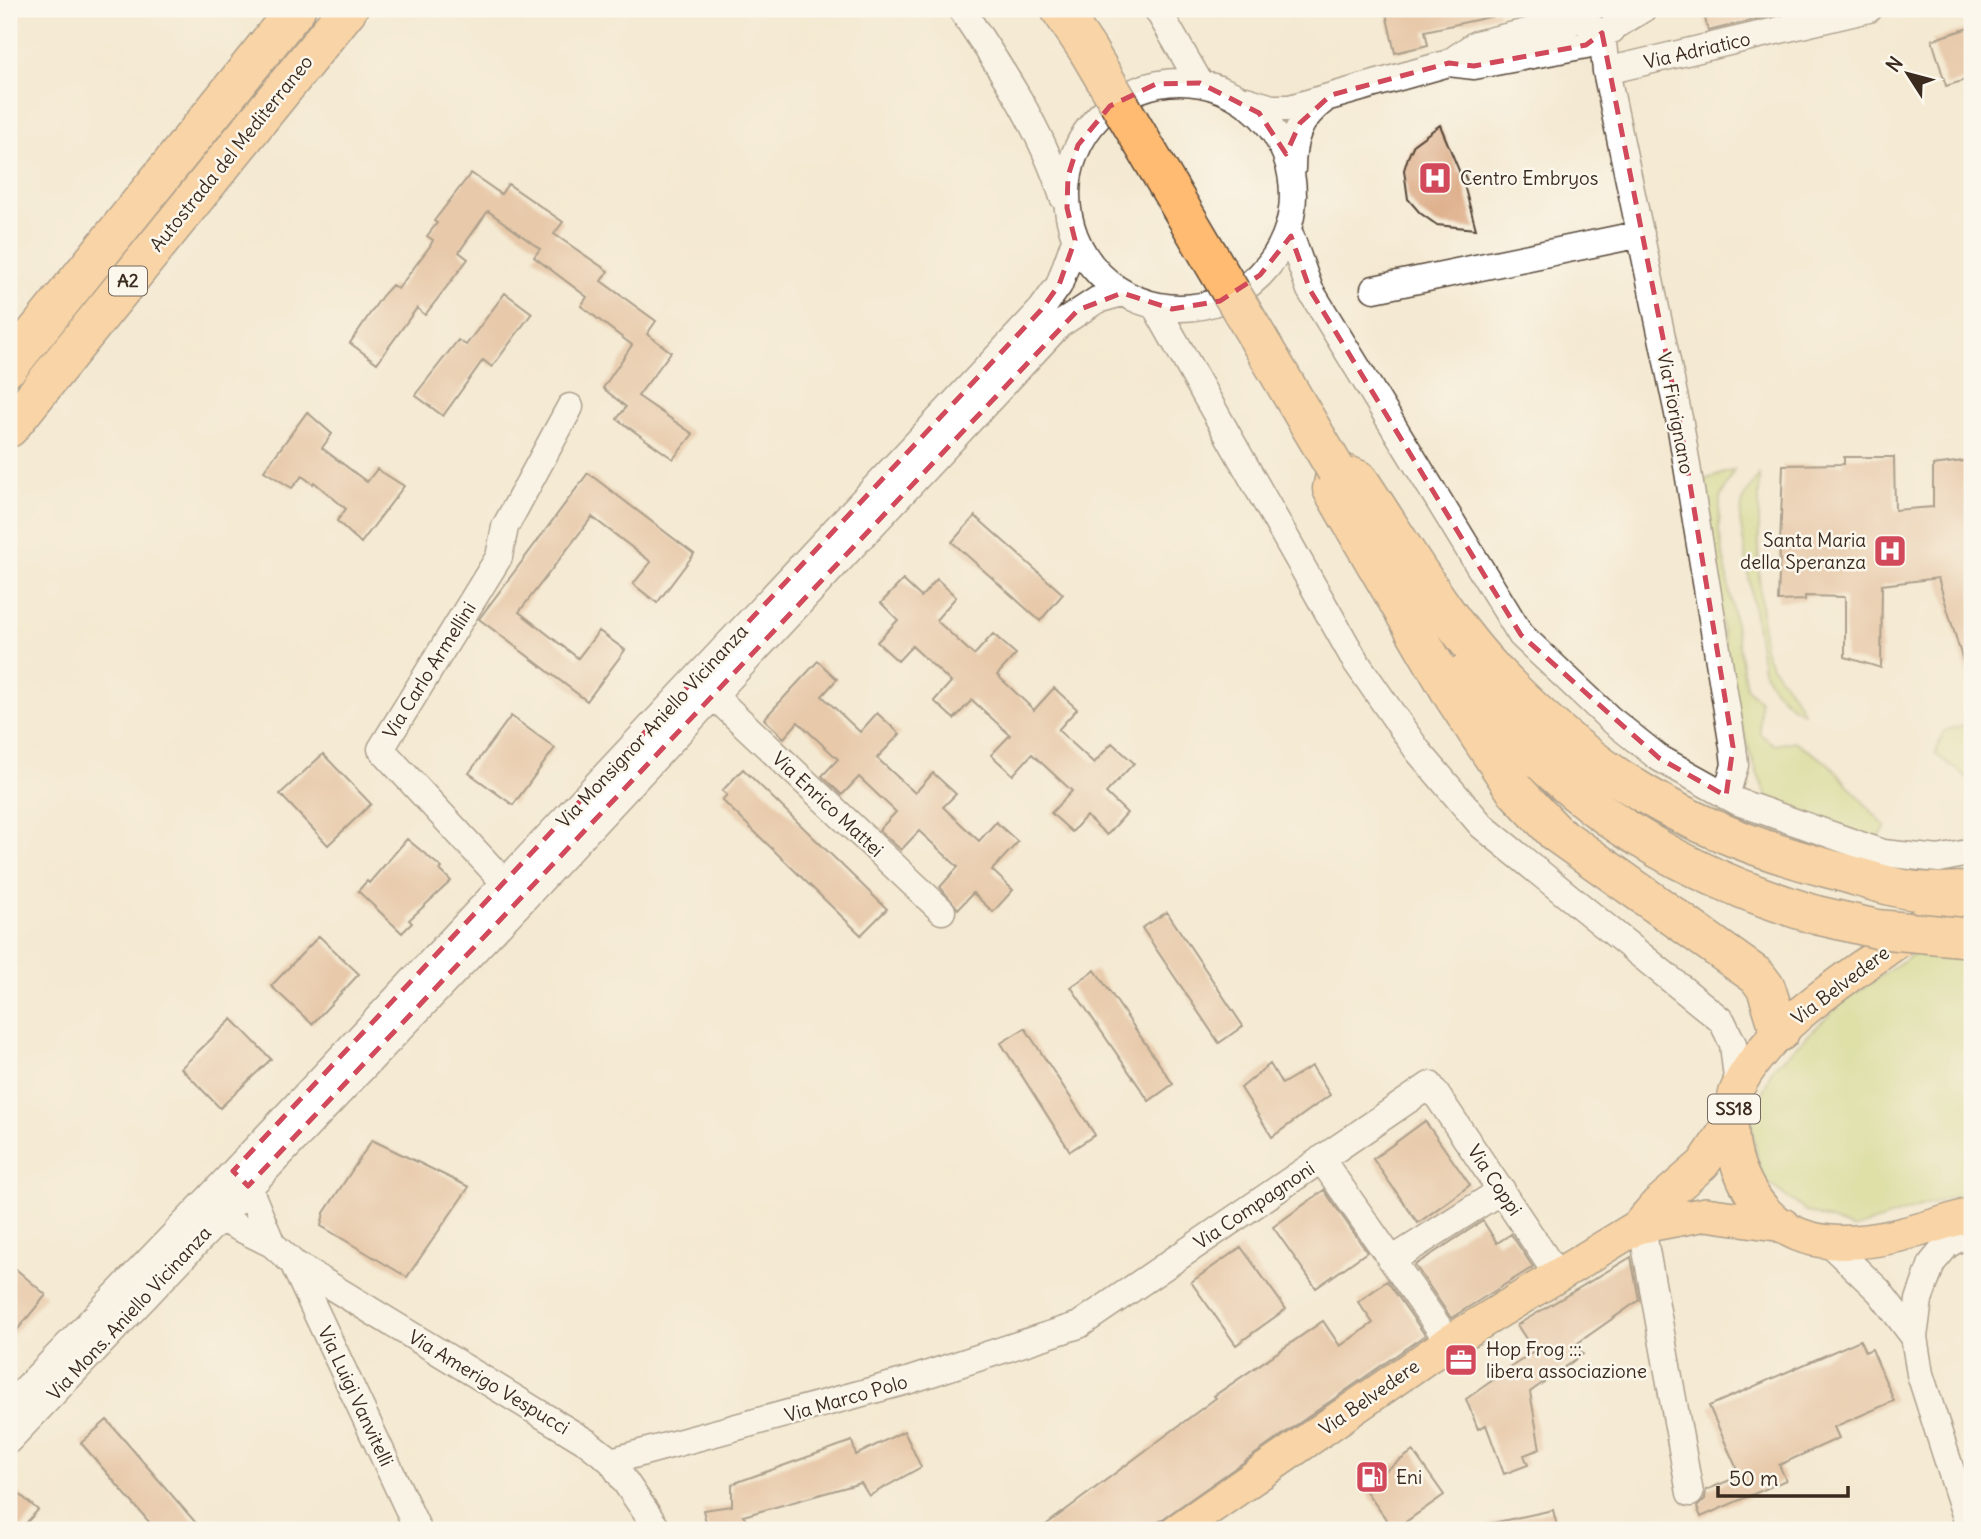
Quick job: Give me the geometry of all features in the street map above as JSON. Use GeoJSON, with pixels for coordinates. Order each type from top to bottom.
{"type":"FeatureCollection","features":[{"type":"Feature","properties":{"kind":"highway"},"geometry":{"type":"LineString","coordinates":[[65,294],[82,247],[270,9]]}},
{"type":"Feature","properties":{"kind":"highway","name":"Autostrada del Mediterraneo"},"geometry":{"type":"LineString","coordinates":[[9,366],[296,9]]}},
{"type":"Feature","properties":{"kind":"highway","name":"Autostrada del Mediterraneo"},"geometry":{"type":"LineString","coordinates":[[9,428],[348,9]]}},
{"type":"Feature","properties":{"kind":"highway"},"geometry":{"type":"LineString","coordinates":[[247,133],[287,104],[366,9]]}},
{"type":"Feature","properties":{"kind":"highway"},"geometry":{"type":"LineString","coordinates":[[1060,9],[1087,49],[1440,643],[1516,739],[1555,775],[1632,835],[1677,860],[1760,898],[1877,929],[1972,938]]}},
{"type":"Feature","properties":{"kind":"highway"},"geometry":{"type":"LineString","coordinates":[[1068,9],[1087,49]]}},
{"type":"Feature","properties":{"kind":"highway"},"geometry":{"type":"LineString","coordinates":[[1336,470],[1359,480],[1462,632],[1492,670],[1576,749],[1606,772],[1671,811],[1740,842],[1916,891],[1971,890]]}},
{"type":"Feature","properties":{"kind":"highway"},"geometry":{"type":"LineString","coordinates":[[1336,470],[1332,489],[1452,696],[1515,790],[1556,833],[1577,850],[1758,976],[1766,988],[1780,1032]]}},
{"type":"Feature","properties":{"kind":"main road","name":"Via Belvedere"},"geometry":{"type":"LineString","coordinates":[[1971,890],[1820,996],[1780,1032],[1738,1087],[1732,1121],[1736,1161],[1751,1194],[1783,1225],[1831,1244],[1899,1237],[1972,1214]]}},
{"type":"Feature","properties":{"kind":"main road","name":"SS18"},"geometry":{"type":"LineString","coordinates":[[1637,1227],[1657,1204],[1678,1189],[1703,1164],[1732,1121]]}},
{"type":"Feature","properties":{"kind":"main road","name":"SS18"},"geometry":{"type":"LineString","coordinates":[[1637,1227],[1706,1214],[1783,1225]]}},
{"type":"Feature","properties":{"kind":"main road","name":"Via Belvedere"},"geometry":{"type":"LineString","coordinates":[[1178,1530],[1450,1342],[1637,1227]]}},
{"type":"Feature","properties":{"kind":"street"},"geometry":{"type":"LineString","coordinates":[[961,9],[1009,81],[1052,164],[1075,240],[1094,270],[1122,293],[1155,306],[1197,308],[1220,301],[1241,290],[1260,275],[1277,254],[1288,229],[1293,203],[1292,148],[1300,123],[1331,95]]}},
{"type":"Feature","properties":{"kind":"street"},"geometry":{"type":"LineString","coordinates":[[1157,9],[1200,83]]}},
{"type":"Feature","properties":{"kind":"street"},"geometry":{"type":"LineString","coordinates":[[1067,208],[1068,176],[1078,145],[1092,124],[1110,106],[1131,92],[1156,84],[1200,83],[1272,108],[1290,108],[1449,63],[1474,66],[1586,45],[1601,18],[1643,9]]}},
{"type":"Feature","properties":{"kind":"street","name":"Via Adriatico"},"geometry":{"type":"LineString","coordinates":[[1606,71],[1869,9]]}},
{"type":"Feature","properties":{"kind":"street","name":"Via Fiorignano"},"geometry":{"type":"LineString","coordinates":[[1601,18],[1606,71],[1680,424],[1733,747],[1735,765],[1732,799]]}},
{"type":"Feature","properties":{"kind":"street"},"geometry":{"type":"LineString","coordinates":[[1241,99],[1273,129],[1285,152],[1292,177]]}},
{"type":"Feature","properties":{"kind":"street"},"geometry":{"type":"LineString","coordinates":[[1288,229],[1310,290],[1521,635],[1609,718],[1659,758],[1732,799],[1882,853],[1939,859],[1972,852]]}},
{"type":"Feature","properties":{"kind":"street"},"geometry":{"type":"LineString","coordinates":[[1374,289],[1641,234]]}},
{"type":"Feature","properties":{"kind":"street","name":"Via Monsignor Aniello Vicinanza"},"geometry":{"type":"LineString","coordinates":[[213,1208],[513,892],[1041,310],[1059,285],[1075,240]]}},
{"type":"Feature","properties":{"kind":"street","name":"Via Monsignor Aniello Vicinanza"},"geometry":{"type":"LineString","coordinates":[[513,892],[714,696],[1059,325],[1097,300],[1122,293]]}},
{"type":"Feature","properties":{"kind":"street"},"geometry":{"type":"LineString","coordinates":[[1155,306],[1356,662],[1418,751],[1482,825],[1722,1021],[1733,1044],[1738,1087]]}},
{"type":"Feature","properties":{"kind":"street","name":"Via Carlo Armellini"},"geometry":{"type":"LineString","coordinates":[[513,892],[381,750],[499,557],[505,527],[570,407]]}},
{"type":"Feature","properties":{"kind":"street","name":"Via Enrico Mattei"},"geometry":{"type":"LineString","coordinates":[[714,696],[942,911]]}},
{"type":"Feature","properties":{"kind":"street","name":"Via Compagnoni"},"geometry":{"type":"LineString","coordinates":[[1079,1325],[1430,1085]]}},
{"type":"Feature","properties":{"kind":"street","name":"Via Coppi"},"geometry":{"type":"LineString","coordinates":[[1430,1085],[1558,1276]]}},
{"type":"Feature","properties":{"kind":"street"},"geometry":{"type":"LineString","coordinates":[[1321,1159],[1450,1342]]}},
{"type":"Feature","properties":{"kind":"street"},"geometry":{"type":"LineString","coordinates":[[241,1179],[272,1244]]}},
{"type":"Feature","properties":{"kind":"street"},"geometry":{"type":"LineString","coordinates":[[1392,1261],[1502,1190]]}},
{"type":"Feature","properties":{"kind":"street"},"geometry":{"type":"LineString","coordinates":[[213,1208],[272,1244],[293,1263]]}},
{"type":"Feature","properties":{"kind":"street","name":"Via Mons. Aniello Vicinanza"},"geometry":{"type":"LineString","coordinates":[[9,1406],[213,1208]]}},
{"type":"Feature","properties":{"kind":"street","name":"Via Mons. Aniello Vicinanza"},"geometry":{"type":"LineString","coordinates":[[9,1440],[213,1208]]}},
{"type":"Feature","properties":{"kind":"street"},"geometry":{"type":"LineString","coordinates":[[1637,1227],[1644,1239],[1690,1493]]}},
{"type":"Feature","properties":{"kind":"street"},"geometry":{"type":"LineString","coordinates":[[1970,1530],[1920,1374],[1914,1336],[1919,1300],[1931,1263],[1947,1245],[1972,1231]]}},
{"type":"Feature","properties":{"kind":"street"},"geometry":{"type":"LineString","coordinates":[[1831,1244],[1879,1291],[1914,1336]]}},
{"type":"Feature","properties":{"kind":"street","name":"Via Amerigo Vespucci"},"geometry":{"type":"LineString","coordinates":[[293,1263],[589,1443],[611,1461],[658,1530]]}},
{"type":"Feature","properties":{"kind":"street","name":"Via Luigi Vanvitelli"},"geometry":{"type":"LineString","coordinates":[[293,1263],[418,1530]]}},
{"type":"Feature","properties":{"kind":"street","name":"Via Marco Polo"},"geometry":{"type":"LineString","coordinates":[[611,1461],[907,1381],[1079,1325]]}},
{"type":"Feature","properties":{"kind":"highlighted area"},"geometry":{"type":"Polygon","coordinates":[[[1602,33],[1680,423],[1733,747],[1726,796],[1659,758],[1521,635],[1310,290],[1291,236],[1260,275],[1220,301],[1172,309],[1122,293],[1078,310],[248,1186],[233,1171],[259,1141],[1041,310],[1059,285],[1075,240],[1067,208],[1068,176],[1078,145],[1110,106],[1156,84],[1200,83],[1259,113],[1286,154],[1300,123],[1331,95],[1449,63],[1474,66],[1586,45],[1602,33]]]}},
{"type":"Feature","properties":{"kind":"green space"},"geometry":{"type":"Polygon","coordinates":[[[1734,470],[1720,498],[1719,531],[1746,687],[1760,701],[1760,734],[1775,745],[1794,741],[1829,764],[1886,827],[1877,840],[1768,798],[1753,763],[1724,643],[1701,481],[1734,470]]]}},
{"type":"Feature","properties":{"kind":"green space"},"geometry":{"type":"Polygon","coordinates":[[[1759,475],[1759,572],[1764,647],[1771,665],[1794,695],[1803,712],[1791,706],[1774,689],[1763,670],[1740,519],[1743,499],[1759,475]]]}},
{"type":"Feature","properties":{"kind":"green space"},"geometry":{"type":"Polygon","coordinates":[[[1972,722],[1972,781],[1935,754],[1944,731],[1972,722]]]}},
{"type":"Feature","properties":{"kind":"green space"},"geometry":{"type":"Polygon","coordinates":[[[1972,914],[1972,1190],[1854,1229],[1806,1211],[1761,1178],[1751,1123],[1772,1069],[1843,1002],[1972,914]]]}},
{"type":"Feature","properties":{"kind":"building"},"geometry":{"type":"Polygon","coordinates":[[[1385,9],[1498,9],[1499,15],[1425,31],[1428,45],[1395,53],[1385,9]]]}},
{"type":"Feature","properties":{"kind":"building"},"geometry":{"type":"Polygon","coordinates":[[[1703,9],[1773,9],[1774,15],[1708,31],[1703,9]]]}},
{"type":"Feature","properties":{"kind":"building"},"geometry":{"type":"Polygon","coordinates":[[[1972,27],[1972,78],[1946,86],[1932,40],[1972,27]]]}},
{"type":"Feature","properties":{"kind":"building","name":"Centro Embryos"},"geometry":{"type":"Polygon","coordinates":[[[1440,125],[1460,173],[1463,172],[1468,183],[1464,185],[1476,229],[1437,225],[1420,213],[1408,199],[1404,170],[1408,157],[1414,144],[1440,125]]]}},
{"type":"Feature","properties":{"kind":"building"},"geometry":{"type":"Polygon","coordinates":[[[471,173],[501,194],[508,184],[563,222],[554,234],[608,271],[601,281],[656,321],[647,334],[671,352],[638,396],[693,434],[673,459],[617,419],[626,407],[603,388],[632,345],[581,306],[587,297],[534,257],[540,249],[488,211],[459,252],[468,259],[425,315],[417,308],[377,363],[350,343],[382,296],[392,285],[398,289],[430,246],[433,240],[427,236],[437,223],[434,221],[471,173]]]}},
{"type":"Feature","properties":{"kind":"building"},"geometry":{"type":"Polygon","coordinates":[[[505,293],[532,313],[492,367],[483,360],[443,416],[415,395],[458,340],[466,345],[505,293]]]}},
{"type":"Feature","properties":{"kind":"building"},"geometry":{"type":"Polygon","coordinates":[[[307,412],[332,434],[322,448],[367,482],[377,469],[404,486],[361,543],[337,521],[346,509],[314,482],[313,484],[302,476],[292,488],[264,471],[307,412]]]}},
{"type":"Feature","properties":{"kind":"building"},"geometry":{"type":"Polygon","coordinates":[[[1844,457],[1894,457],[1895,510],[1933,507],[1933,465],[1972,460],[1972,680],[1969,681],[1938,578],[1882,585],[1881,668],[1845,657],[1845,597],[1805,596],[1805,600],[1778,601],[1783,465],[1844,464],[1844,457]]]}},
{"type":"Feature","properties":{"kind":"building"},"geometry":{"type":"Polygon","coordinates":[[[588,473],[694,554],[657,603],[633,584],[651,562],[592,517],[519,612],[578,658],[599,631],[625,650],[587,701],[479,619],[588,473]]]}},
{"type":"Feature","properties":{"kind":"building"},"geometry":{"type":"Polygon","coordinates":[[[975,516],[1063,594],[1040,621],[952,542],[975,516]]]}},
{"type":"Feature","properties":{"kind":"building"},"geometry":{"type":"Polygon","coordinates":[[[937,579],[956,597],[936,620],[974,655],[993,634],[1016,654],[997,675],[1034,710],[1054,688],[1077,709],[1058,730],[1094,763],[1112,743],[1134,763],[1106,793],[1127,813],[1107,835],[1086,816],[1072,832],[1051,813],[1072,791],[1032,754],[1013,775],[991,755],[1010,735],[972,700],[954,719],[934,701],[951,682],[912,646],[898,661],[877,642],[898,620],[881,603],[903,580],[921,597],[937,579]]]}},
{"type":"Feature","properties":{"kind":"building"},"geometry":{"type":"Polygon","coordinates":[[[818,661],[837,679],[822,696],[860,732],[877,713],[900,734],[877,758],[915,793],[933,773],[956,794],[943,807],[979,841],[996,822],[1018,842],[992,870],[1013,890],[993,912],[973,893],[958,909],[940,887],[958,867],[919,831],[901,850],[879,830],[896,812],[859,777],[842,795],[822,776],[838,759],[798,722],[784,738],[764,719],[818,661]]]}},
{"type":"Feature","properties":{"kind":"building"},"geometry":{"type":"Polygon","coordinates":[[[511,716],[555,748],[513,805],[469,773],[511,716]]]}},
{"type":"Feature","properties":{"kind":"building"},"geometry":{"type":"Polygon","coordinates":[[[323,754],[371,804],[328,845],[280,794],[323,754]]]}},
{"type":"Feature","properties":{"kind":"building"},"geometry":{"type":"Polygon","coordinates":[[[743,769],[887,909],[861,935],[722,800],[727,795],[722,791],[743,769]]]}},
{"type":"Feature","properties":{"kind":"building"},"geometry":{"type":"Polygon","coordinates":[[[407,839],[442,868],[440,870],[451,881],[409,920],[412,923],[402,933],[358,891],[367,881],[369,883],[407,839]]]}},
{"type":"Feature","properties":{"kind":"building"},"geometry":{"type":"Polygon","coordinates":[[[1167,912],[1243,1026],[1219,1043],[1142,928],[1167,912]]]}},
{"type":"Feature","properties":{"kind":"building"},"geometry":{"type":"Polygon","coordinates":[[[319,936],[359,974],[312,1024],[271,986],[319,936]]]}},
{"type":"Feature","properties":{"kind":"building"},"geometry":{"type":"Polygon","coordinates":[[[1095,970],[1173,1084],[1149,1101],[1071,987],[1095,970]]]}},
{"type":"Feature","properties":{"kind":"building"},"geometry":{"type":"Polygon","coordinates":[[[232,1019],[271,1059],[220,1108],[181,1068],[232,1019]]]}},
{"type":"Feature","properties":{"kind":"building"},"geometry":{"type":"Polygon","coordinates":[[[1025,1028],[1095,1135],[1070,1151],[1001,1043],[1025,1028]]]}},
{"type":"Feature","properties":{"kind":"building"},"geometry":{"type":"Polygon","coordinates":[[[1270,1064],[1282,1084],[1312,1066],[1330,1095],[1272,1137],[1241,1088],[1270,1064]]]}},
{"type":"Feature","properties":{"kind":"building"},"geometry":{"type":"Polygon","coordinates":[[[1425,1121],[1470,1185],[1418,1223],[1373,1159],[1425,1121]]]}},
{"type":"Feature","properties":{"kind":"building"},"geometry":{"type":"Polygon","coordinates":[[[372,1140],[469,1187],[407,1277],[321,1226],[324,1213],[372,1140]]]}},
{"type":"Feature","properties":{"kind":"building"},"geometry":{"type":"Polygon","coordinates":[[[1324,1190],[1367,1252],[1316,1288],[1273,1227],[1324,1190]]]}},
{"type":"Feature","properties":{"kind":"building"},"geometry":{"type":"Polygon","coordinates":[[[1483,1221],[1497,1243],[1511,1234],[1533,1267],[1451,1318],[1415,1265],[1483,1221]]]}},
{"type":"Feature","properties":{"kind":"building"},"geometry":{"type":"Polygon","coordinates":[[[1241,1247],[1286,1309],[1236,1345],[1191,1282],[1241,1247]]]}},
{"type":"Feature","properties":{"kind":"building"},"geometry":{"type":"Polygon","coordinates":[[[1631,1257],[1639,1300],[1575,1345],[1583,1354],[1530,1392],[1540,1449],[1524,1455],[1528,1465],[1504,1474],[1486,1425],[1478,1429],[1466,1399],[1534,1351],[1517,1325],[1631,1257]]]}},
{"type":"Feature","properties":{"kind":"building"},"geometry":{"type":"Polygon","coordinates":[[[9,1263],[46,1295],[9,1340],[9,1263]]]}},
{"type":"Feature","properties":{"kind":"building"},"geometry":{"type":"Polygon","coordinates":[[[1387,1281],[1425,1335],[1147,1530],[1039,1530],[1216,1398],[1214,1396],[1323,1321],[1340,1346],[1373,1323],[1358,1302],[1387,1281]]]}},
{"type":"Feature","properties":{"kind":"building"},"geometry":{"type":"Polygon","coordinates":[[[1860,1340],[1865,1352],[1872,1349],[1894,1401],[1834,1427],[1839,1438],[1779,1465],[1786,1480],[1701,1517],[1697,1507],[1705,1499],[1706,1490],[1740,1476],[1709,1406],[1860,1340]]]}},
{"type":"Feature","properties":{"kind":"building"},"geometry":{"type":"Polygon","coordinates":[[[107,1420],[202,1530],[156,1530],[81,1443],[107,1420]]]}},
{"type":"Feature","properties":{"kind":"building"},"geometry":{"type":"Polygon","coordinates":[[[904,1431],[921,1467],[869,1496],[861,1483],[743,1516],[754,1530],[708,1530],[703,1510],[732,1506],[732,1484],[852,1441],[856,1455],[904,1431]]]}},
{"type":"Feature","properties":{"kind":"building"},"geometry":{"type":"Polygon","coordinates":[[[1413,1451],[1444,1495],[1394,1530],[1363,1487],[1413,1451]]]}},
{"type":"Feature","properties":{"kind":"building"},"geometry":{"type":"Polygon","coordinates":[[[9,1485],[38,1510],[20,1530],[9,1530],[9,1485]]]}},
{"type":"Feature","properties":{"kind":"building"},"geometry":{"type":"Polygon","coordinates":[[[1553,1510],[1558,1530],[1489,1530],[1488,1524],[1553,1510]]]}},
{"type":"Feature","properties":{"kind":"place","name":"Centro Embryos"},"geometry":{"type":"Point","coordinates":[1435,178]}},
{"type":"Feature","properties":{"kind":"place","name":"Santa Maria della Speranza"},"geometry":{"type":"Point","coordinates":[1890,551]}},
{"type":"Feature","properties":{"kind":"place","name":"Hop Frog ::: libera associazione"},"geometry":{"type":"Point","coordinates":[1461,1360]}},
{"type":"Feature","properties":{"kind":"place","name":"Eni"},"geometry":{"type":"Point","coordinates":[1372,1477]}}]}
